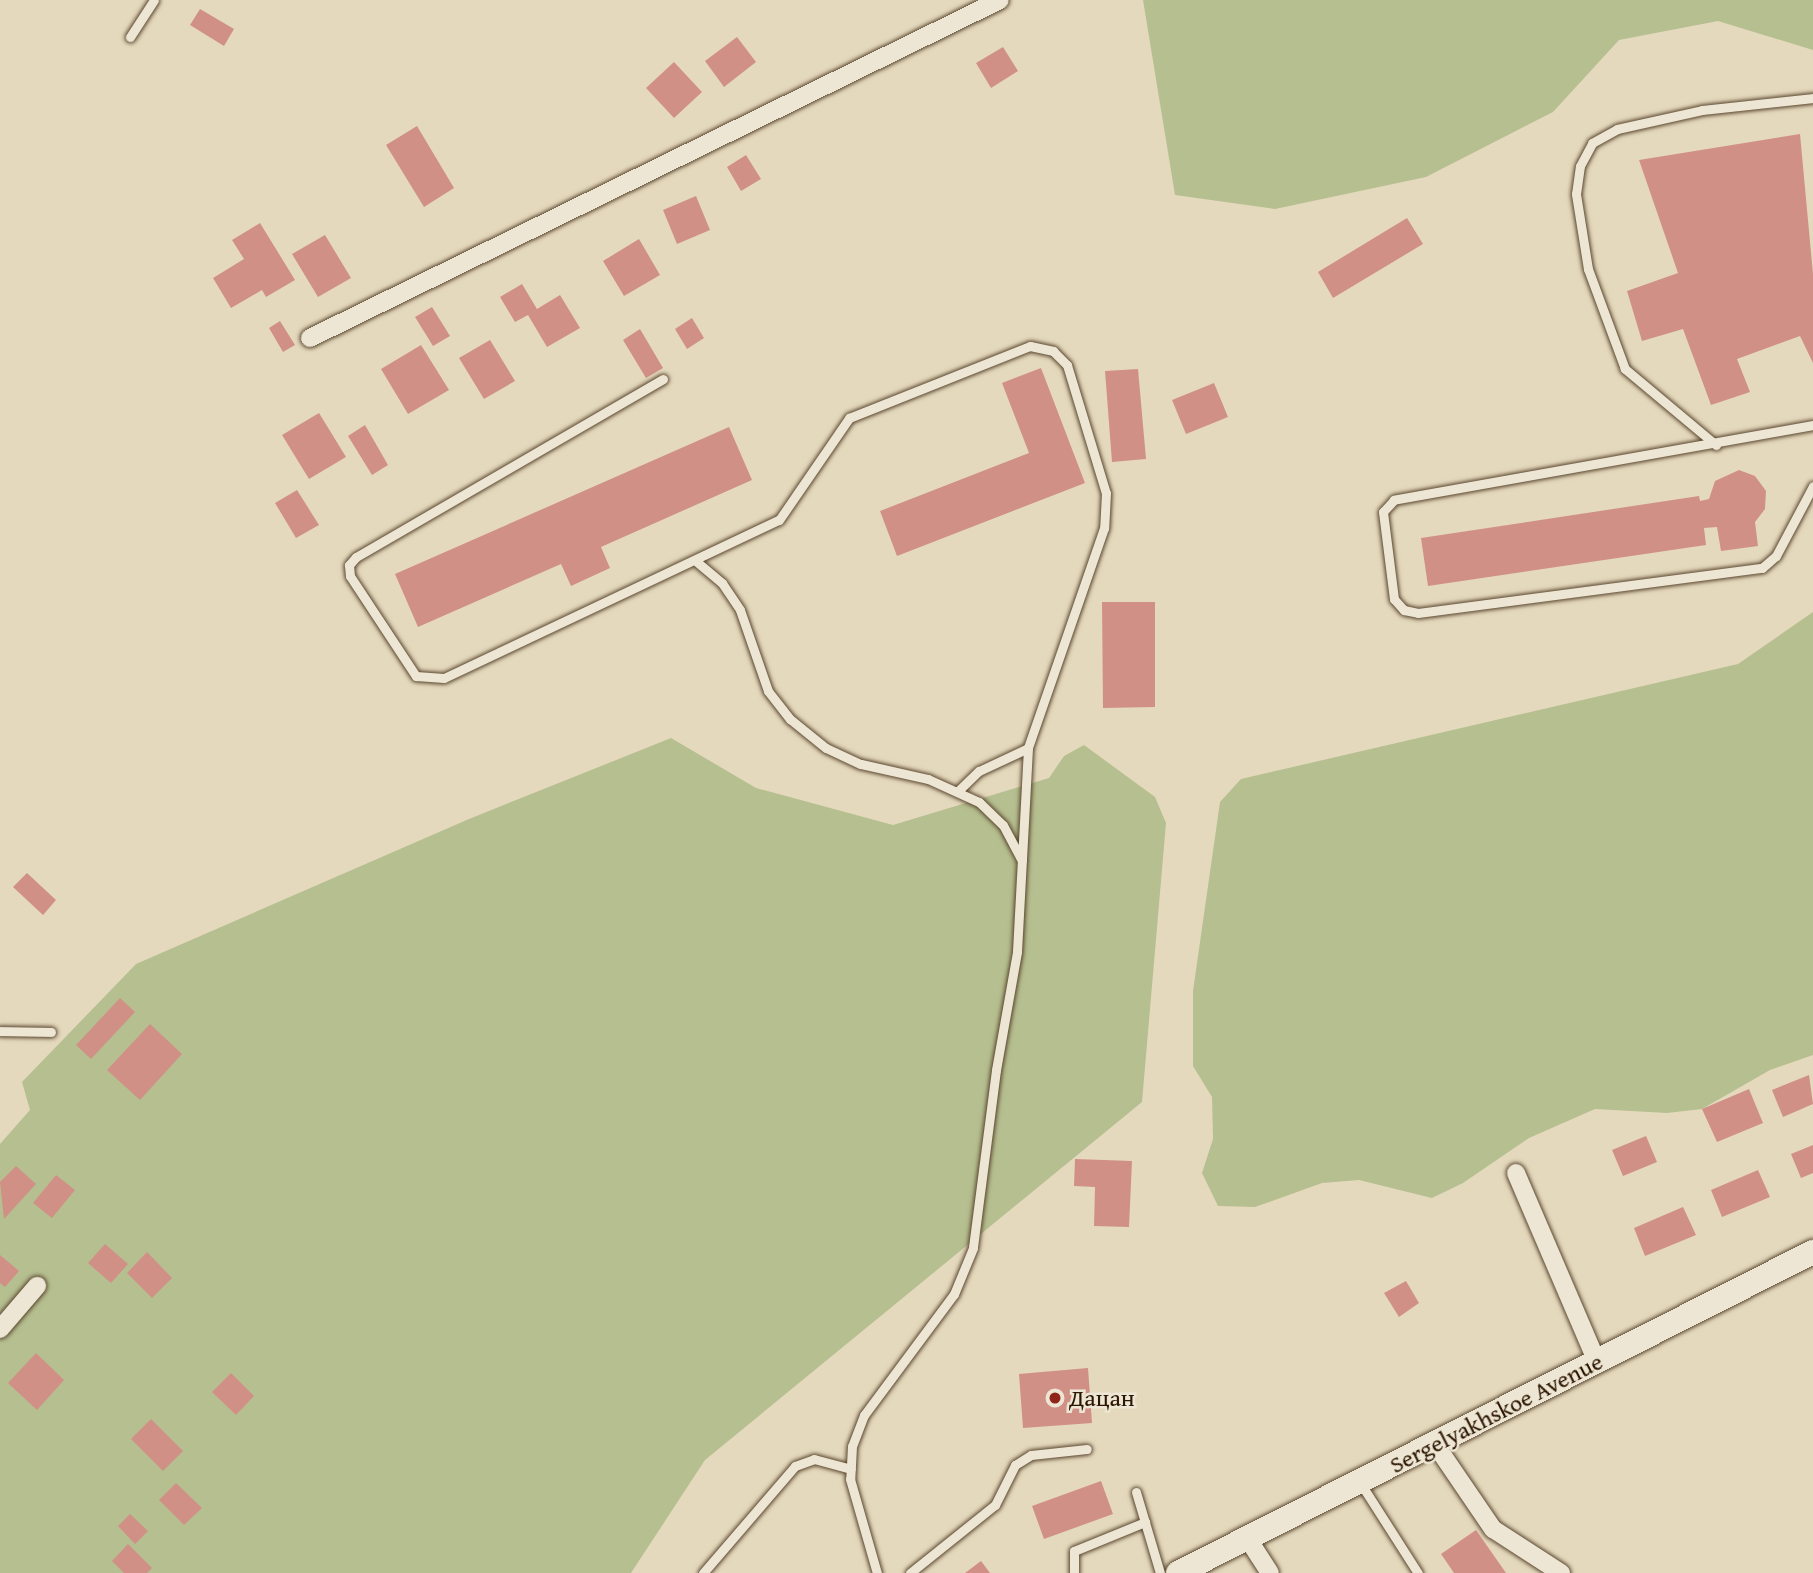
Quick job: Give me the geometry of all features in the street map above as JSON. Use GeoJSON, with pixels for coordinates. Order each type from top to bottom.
{"type":"FeatureCollection","features":[{"type":"Feature","properties":{"kind":"main road","name":"Sergelyakhskoe Avenue"},"geometry":{"type":"LineString","coordinates":[[1178,1573],[1813,1252]]}},
{"type":"Feature","properties":{"kind":"street"},"geometry":{"type":"LineString","coordinates":[[310,338],[1000,0]]}},
{"type":"Feature","properties":{"kind":"street"},"geometry":{"type":"LineString","coordinates":[[1516,1173],[1597,1362]]}},
{"type":"Feature","properties":{"kind":"street"},"geometry":{"type":"LineString","coordinates":[[0,1329],[37,1286]]}},
{"type":"Feature","properties":{"kind":"street"},"geometry":{"type":"LineString","coordinates":[[1435,1444],[1493,1530],[1561,1573]]}},
{"type":"Feature","properties":{"kind":"street"},"geometry":{"type":"LineString","coordinates":[[1248,1539],[1270,1573]]}},
{"type":"Feature","properties":{"kind":"lane"},"geometry":{"type":"LineString","coordinates":[[130,37],[154,0]]}},
{"type":"Feature","properties":{"kind":"lane"},"geometry":{"type":"LineString","coordinates":[[1716,445],[1625,369],[1588,269],[1576,194],[1580,166],[1592,143],[1617,129],[1702,110],[1813,98]]}},
{"type":"Feature","properties":{"kind":"lane"},"geometry":{"type":"LineString","coordinates":[[663,379],[356,557],[349,565],[350,576],[416,676],[430,681],[697,562],[779,520],[849,418],[1030,346],[1053,351],[1067,365],[1106,493],[1104,528],[1028,748],[1017,952],[996,1070],[973,1248],[954,1294],[864,1415],[852,1446],[851,1469],[877,1573]]}},
{"type":"Feature","properties":{"kind":"lane"},"geometry":{"type":"LineString","coordinates":[[1813,425],[1716,445],[1394,500],[1383,512],[1394,599],[1404,610],[1418,613],[1762,568],[1776,556],[1813,486]]}},
{"type":"Feature","properties":{"kind":"lane"},"geometry":{"type":"LineString","coordinates":[[697,562],[722,583],[740,610],[768,691],[790,719],[826,748],[860,764],[958,791],[979,802],[1003,825],[1023,862]]}},
{"type":"Feature","properties":{"kind":"lane"},"geometry":{"type":"LineString","coordinates":[[958,791],[979,771],[1028,748]]}},
{"type":"Feature","properties":{"kind":"lane"},"geometry":{"type":"LineString","coordinates":[[0,1031],[51,1032]]}},
{"type":"Feature","properties":{"kind":"lane"},"geometry":{"type":"LineString","coordinates":[[910,1573],[995,1505],[1015,1465],[1031,1455],[1087,1449]]}},
{"type":"Feature","properties":{"kind":"lane"},"geometry":{"type":"LineString","coordinates":[[702,1573],[795,1466],[814,1459],[851,1469]]}},
{"type":"Feature","properties":{"kind":"lane"},"geometry":{"type":"LineString","coordinates":[[1360,1482],[1418,1573]]}},
{"type":"Feature","properties":{"kind":"lane"},"geometry":{"type":"LineString","coordinates":[[1136,1492],[1160,1573]]}},
{"type":"Feature","properties":{"kind":"lane"},"geometry":{"type":"LineString","coordinates":[[1074,1573],[1074,1551],[1145,1522]]}},
{"type":"Feature","properties":{"kind":"green space"},"geometry":{"type":"Polygon","coordinates":[[[1143,0],[1813,0],[1813,50],[1718,21],[1619,40],[1553,112],[1426,177],[1275,209],[1175,195],[1143,0]]]}},
{"type":"Feature","properties":{"kind":"green space"},"geometry":{"type":"Polygon","coordinates":[[[1813,612],[1813,1055],[1770,1070],[1702,1109],[1667,1113],[1595,1109],[1529,1138],[1463,1183],[1432,1198],[1359,1180],[1322,1183],[1255,1207],[1218,1206],[1202,1173],[1213,1139],[1212,1097],[1193,1066],[1193,991],[1220,802],[1241,779],[1738,664],[1813,612]]]}},
{"type":"Feature","properties":{"kind":"green space"},"geometry":{"type":"Polygon","coordinates":[[[671,738],[756,788],[893,825],[1049,778],[1064,756],[1084,745],[1155,797],[1166,823],[1142,1102],[705,1460],[631,1573],[0,1573],[0,1144],[30,1110],[22,1082],[136,964],[469,819],[671,738]]]}},
{"type":"Feature","properties":{"kind":"building"},"geometry":{"type":"Polygon","coordinates":[[[200,9],[234,29],[224,46],[190,25],[200,9]]]}},
{"type":"Feature","properties":{"kind":"building"},"geometry":{"type":"Polygon","coordinates":[[[737,37],[756,62],[724,87],[705,61],[737,37]]]}},
{"type":"Feature","properties":{"kind":"building"},"geometry":{"type":"Polygon","coordinates":[[[1003,47],[1018,71],[991,88],[976,63],[1003,47]]]}},
{"type":"Feature","properties":{"kind":"building"},"geometry":{"type":"Polygon","coordinates":[[[674,62],[702,92],[674,118],[646,88],[674,62]]]}},
{"type":"Feature","properties":{"kind":"building"},"geometry":{"type":"Polygon","coordinates":[[[417,126],[454,188],[424,207],[386,145],[417,126]]]}},
{"type":"Feature","properties":{"kind":"building"},"geometry":{"type":"Polygon","coordinates":[[[1800,134],[1813,274],[1813,363],[1800,336],[1737,359],[1750,392],[1711,405],[1683,329],[1642,341],[1627,291],[1678,273],[1639,160],[1800,134]]]}},
{"type":"Feature","properties":{"kind":"building"},"geometry":{"type":"Polygon","coordinates":[[[746,155],[761,179],[741,191],[727,167],[746,155]]]}},
{"type":"Feature","properties":{"kind":"building"},"geometry":{"type":"Polygon","coordinates":[[[696,196],[710,230],[677,244],[663,210],[696,196]]]}},
{"type":"Feature","properties":{"kind":"building"},"geometry":{"type":"Polygon","coordinates":[[[1407,218],[1423,244],[1333,298],[1318,272],[1407,218]]]}},
{"type":"Feature","properties":{"kind":"building"},"geometry":{"type":"Polygon","coordinates":[[[260,223],[295,280],[266,297],[262,290],[231,308],[213,278],[244,259],[232,240],[260,223]]]}},
{"type":"Feature","properties":{"kind":"building"},"geometry":{"type":"Polygon","coordinates":[[[325,235],[351,278],[318,297],[292,254],[325,235]]]}},
{"type":"Feature","properties":{"kind":"building"},"geometry":{"type":"Polygon","coordinates":[[[639,239],[660,275],[624,296],[603,261],[639,239]]]}},
{"type":"Feature","properties":{"kind":"building"},"geometry":{"type":"Polygon","coordinates":[[[522,284],[537,309],[560,295],[580,328],[547,347],[528,315],[515,322],[500,297],[522,284]]]}},
{"type":"Feature","properties":{"kind":"building"},"geometry":{"type":"Polygon","coordinates":[[[432,307],[450,336],[433,346],[415,317],[432,307]]]}},
{"type":"Feature","properties":{"kind":"building"},"geometry":{"type":"Polygon","coordinates":[[[692,318],[704,338],[687,349],[675,329],[692,318]]]}},
{"type":"Feature","properties":{"kind":"building"},"geometry":{"type":"Polygon","coordinates":[[[280,321],[295,345],[283,352],[269,328],[280,321]]]}},
{"type":"Feature","properties":{"kind":"building"},"geometry":{"type":"Polygon","coordinates":[[[640,329],[663,368],[646,378],[623,340],[640,329]]]}},
{"type":"Feature","properties":{"kind":"building"},"geometry":{"type":"Polygon","coordinates":[[[490,340],[515,381],[484,399],[459,358],[490,340]]]}},
{"type":"Feature","properties":{"kind":"building"},"geometry":{"type":"Polygon","coordinates":[[[421,345],[449,390],[408,414],[381,369],[421,345]]]}},
{"type":"Feature","properties":{"kind":"building"},"geometry":{"type":"Polygon","coordinates":[[[1041,368],[1085,483],[897,556],[880,511],[1029,453],[1002,383],[1041,368]]]}},
{"type":"Feature","properties":{"kind":"building"},"geometry":{"type":"Polygon","coordinates":[[[1138,369],[1146,459],[1112,462],[1105,371],[1138,369]]]}},
{"type":"Feature","properties":{"kind":"building"},"geometry":{"type":"Polygon","coordinates":[[[1214,383],[1228,417],[1186,434],[1172,400],[1214,383]]]}},
{"type":"Feature","properties":{"kind":"building"},"geometry":{"type":"Polygon","coordinates":[[[319,413],[346,457],[309,479],[282,435],[319,413]]]}},
{"type":"Feature","properties":{"kind":"building"},"geometry":{"type":"Polygon","coordinates":[[[365,425],[388,465],[372,475],[348,436],[365,425]]]}},
{"type":"Feature","properties":{"kind":"building"},"geometry":{"type":"Polygon","coordinates":[[[729,427],[752,480],[601,547],[610,568],[571,586],[561,564],[418,627],[395,574],[729,427]]]}},
{"type":"Feature","properties":{"kind":"building"},"geometry":{"type":"Polygon","coordinates":[[[1739,470],[1755,476],[1766,491],[1765,509],[1755,522],[1758,546],[1721,551],[1717,527],[1704,528],[1706,545],[1428,586],[1421,538],[1699,496],[1700,501],[1709,499],[1715,481],[1739,470]]]}},
{"type":"Feature","properties":{"kind":"building"},"geometry":{"type":"Polygon","coordinates":[[[297,490],[319,525],[296,538],[275,503],[297,490]]]}},
{"type":"Feature","properties":{"kind":"building"},"geometry":{"type":"Polygon","coordinates":[[[1102,602],[1155,602],[1155,707],[1103,708],[1102,602]]]}},
{"type":"Feature","properties":{"kind":"building"},"geometry":{"type":"Polygon","coordinates":[[[27,873],[56,900],[43,915],[13,887],[27,873]]]}},
{"type":"Feature","properties":{"kind":"building"},"geometry":{"type":"Polygon","coordinates":[[[120,998],[135,1012],[91,1059],[76,1045],[120,998]]]}},
{"type":"Feature","properties":{"kind":"building"},"geometry":{"type":"Polygon","coordinates":[[[150,1024],[182,1054],[140,1100],[107,1070],[150,1024]]]}},
{"type":"Feature","properties":{"kind":"building"},"geometry":{"type":"Polygon","coordinates":[[[1809,1075],[1813,1104],[1783,1117],[1772,1090],[1809,1075]]]}},
{"type":"Feature","properties":{"kind":"building"},"geometry":{"type":"Polygon","coordinates":[[[1749,1089],[1763,1123],[1717,1142],[1702,1109],[1749,1089]]]}},
{"type":"Feature","properties":{"kind":"building"},"geometry":{"type":"Polygon","coordinates":[[[1646,1136],[1657,1162],[1623,1176],[1612,1150],[1646,1136]]]}},
{"type":"Feature","properties":{"kind":"building"},"geometry":{"type":"Polygon","coordinates":[[[1813,1145],[1813,1173],[1801,1178],[1791,1154],[1813,1145]]]}},
{"type":"Feature","properties":{"kind":"building"},"geometry":{"type":"Polygon","coordinates":[[[1075,1159],[1132,1161],[1129,1227],[1094,1226],[1095,1187],[1074,1186],[1075,1159]]]}},
{"type":"Feature","properties":{"kind":"building"},"geometry":{"type":"Polygon","coordinates":[[[16,1166],[36,1184],[4,1219],[0,1182],[16,1166]]]}},
{"type":"Feature","properties":{"kind":"building"},"geometry":{"type":"Polygon","coordinates":[[[1758,1170],[1770,1197],[1722,1217],[1711,1190],[1758,1170]]]}},
{"type":"Feature","properties":{"kind":"building"},"geometry":{"type":"Polygon","coordinates":[[[56,1175],[75,1190],[52,1218],[33,1203],[56,1175]]]}},
{"type":"Feature","properties":{"kind":"building"},"geometry":{"type":"Polygon","coordinates":[[[1683,1207],[1696,1235],[1645,1256],[1634,1228],[1683,1207]]]}},
{"type":"Feature","properties":{"kind":"building"},"geometry":{"type":"Polygon","coordinates":[[[105,1244],[128,1264],[111,1283],[88,1263],[105,1244]]]}},
{"type":"Feature","properties":{"kind":"building"},"geometry":{"type":"Polygon","coordinates":[[[147,1252],[172,1278],[152,1298],[127,1273],[147,1252]]]}},
{"type":"Feature","properties":{"kind":"building"},"geometry":{"type":"Polygon","coordinates":[[[0,1255],[19,1271],[5,1287],[0,1283],[0,1255]]]}},
{"type":"Feature","properties":{"kind":"building"},"geometry":{"type":"Polygon","coordinates":[[[1406,1281],[1419,1303],[1399,1317],[1384,1293],[1406,1281]]]}},
{"type":"Feature","properties":{"kind":"building"},"geometry":{"type":"Polygon","coordinates":[[[36,1353],[64,1380],[37,1410],[8,1383],[36,1353]]]}},
{"type":"Feature","properties":{"kind":"building","name":"Дацан"},"geometry":{"type":"Polygon","coordinates":[[[1088,1368],[1092,1423],[1023,1428],[1019,1374],[1088,1368]]]}},
{"type":"Feature","properties":{"kind":"building"},"geometry":{"type":"Polygon","coordinates":[[[231,1373],[254,1396],[236,1415],[212,1392],[231,1373]]]}},
{"type":"Feature","properties":{"kind":"building"},"geometry":{"type":"Polygon","coordinates":[[[151,1419],[183,1451],[163,1471],[131,1439],[151,1419]]]}},
{"type":"Feature","properties":{"kind":"building"},"geometry":{"type":"Polygon","coordinates":[[[1101,1481],[1113,1514],[1044,1539],[1032,1506],[1101,1481]]]}},
{"type":"Feature","properties":{"kind":"building"},"geometry":{"type":"Polygon","coordinates":[[[176,1483],[202,1508],[184,1525],[159,1500],[176,1483]]]}},
{"type":"Feature","properties":{"kind":"building"},"geometry":{"type":"Polygon","coordinates":[[[130,1514],[148,1531],[135,1544],[118,1526],[130,1514]]]}},
{"type":"Feature","properties":{"kind":"building"},"geometry":{"type":"Polygon","coordinates":[[[1476,1530],[1506,1573],[1454,1573],[1441,1554],[1476,1530]]]}},
{"type":"Feature","properties":{"kind":"building"},"geometry":{"type":"Polygon","coordinates":[[[128,1544],[152,1568],[147,1573],[124,1573],[112,1561],[128,1544]]]}},
{"type":"Feature","properties":{"kind":"building"},"geometry":{"type":"Polygon","coordinates":[[[981,1561],[990,1573],[965,1573],[981,1561]]]}},
{"type":"Feature","properties":{"kind":"place","name":"Дацан"},"geometry":{"type":"Point","coordinates":[1055,1398]}}]}
